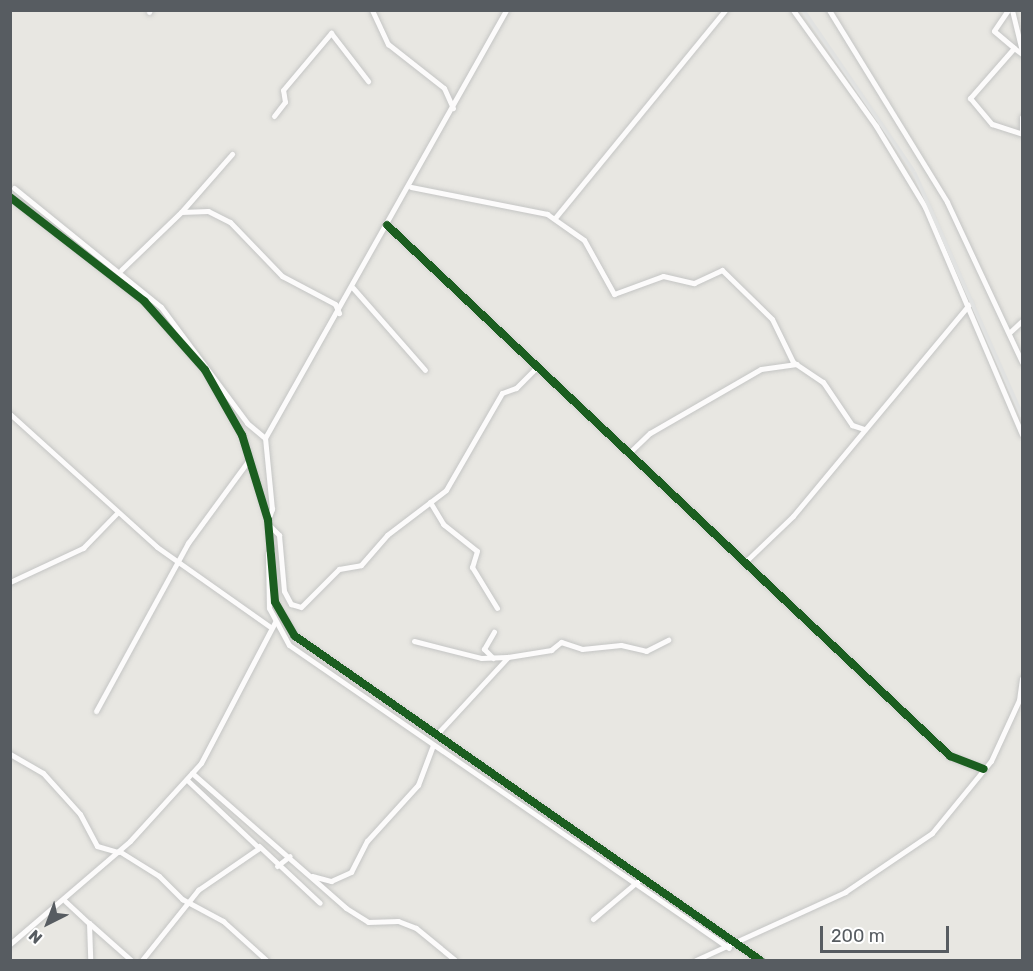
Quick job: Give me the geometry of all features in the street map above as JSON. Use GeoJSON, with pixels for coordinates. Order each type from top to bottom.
{"type":"FeatureCollection","features":[{"type":"Feature","properties":{"kind":"street"},"geometry":{"type":"LineString","coordinates":[[372,10],[388,44],[444,88],[453,108]]}},
{"type":"Feature","properties":{"kind":"street"},"geometry":{"type":"LineString","coordinates":[[268,522],[272,509],[265,438],[339,313],[387,225],[411,188],[506,10]]}},
{"type":"Feature","properties":{"kind":"street"},"geometry":{"type":"LineString","coordinates":[[555,218],[725,10]]}},
{"type":"Feature","properties":{"kind":"street"},"geometry":{"type":"LineString","coordinates":[[794,10],[881,134],[925,207],[1023,434]]}},
{"type":"Feature","properties":{"kind":"street"},"geometry":{"type":"LineString","coordinates":[[829,10],[947,202],[1023,362]]}},
{"type":"Feature","properties":{"kind":"street"},"geometry":{"type":"LineString","coordinates":[[1010,10],[994,31],[1014,48],[1023,52]]}},
{"type":"Feature","properties":{"kind":"street"},"geometry":{"type":"LineString","coordinates":[[1010,10],[1023,52]]}},
{"type":"Feature","properties":{"kind":"street"},"geometry":{"type":"LineString","coordinates":[[274,116],[285,102],[284,90],[332,33],[368,81]]}},
{"type":"Feature","properties":{"kind":"street"},"geometry":{"type":"LineString","coordinates":[[1014,48],[970,98],[992,124],[1023,134]]}},
{"type":"Feature","properties":{"kind":"street"},"geometry":{"type":"LineString","coordinates":[[1023,117],[1018,125],[1023,134]]}},
{"type":"Feature","properties":{"kind":"street"},"geometry":{"type":"LineString","coordinates":[[121,270],[181,212],[232,154]]}},
{"type":"Feature","properties":{"kind":"street"},"geometry":{"type":"LineString","coordinates":[[14,188],[121,270],[198,349],[253,429],[265,438]]}},
{"type":"Feature","properties":{"kind":"street"},"geometry":{"type":"LineString","coordinates":[[411,188],[555,218],[584,240],[614,294],[663,276],[694,283],[722,270],[772,319],[797,364],[823,382],[852,425],[864,429]]}},
{"type":"Feature","properties":{"kind":"street"},"geometry":{"type":"LineString","coordinates":[[10,197],[144,300],[205,370],[240,432],[268,522],[275,602],[295,636],[437,734],[729,948]]}},
{"type":"Feature","properties":{"kind":"street"},"geometry":{"type":"LineString","coordinates":[[181,212],[208,211],[230,222],[282,276],[334,304],[339,313]]}},
{"type":"Feature","properties":{"kind":"street"},"geometry":{"type":"LineString","coordinates":[[387,225],[955,759],[984,769]]}},
{"type":"Feature","properties":{"kind":"street"},"geometry":{"type":"LineString","coordinates":[[353,288],[425,370]]}},
{"type":"Feature","properties":{"kind":"street"},"geometry":{"type":"LineString","coordinates":[[744,562],[778,533],[969,305]]}},
{"type":"Feature","properties":{"kind":"street"},"geometry":{"type":"LineString","coordinates":[[1010,332],[1023,321]]}},
{"type":"Feature","properties":{"kind":"street"},"geometry":{"type":"LineString","coordinates":[[629,453],[650,433],[761,369],[797,364]]}},
{"type":"Feature","properties":{"kind":"street"},"geometry":{"type":"LineString","coordinates":[[268,522],[279,535],[284,591],[291,604],[301,607],[339,569],[361,565],[387,536],[430,502],[452,480],[502,393],[516,388],[537,367]]}},
{"type":"Feature","properties":{"kind":"street"},"geometry":{"type":"LineString","coordinates":[[10,414],[117,513],[178,563],[272,624],[290,645],[433,745],[760,960]]}},
{"type":"Feature","properties":{"kind":"street"},"geometry":{"type":"LineString","coordinates":[[240,432],[253,429]]}},
{"type":"Feature","properties":{"kind":"street"},"geometry":{"type":"LineString","coordinates":[[96,711],[178,563],[248,460]]}},
{"type":"Feature","properties":{"kind":"street"},"geometry":{"type":"LineString","coordinates":[[430,502],[443,524],[477,551],[472,567],[497,608]]}},
{"type":"Feature","properties":{"kind":"street"},"geometry":{"type":"LineString","coordinates":[[10,582],[83,548],[117,513]]}},
{"type":"Feature","properties":{"kind":"street"},"geometry":{"type":"LineString","coordinates":[[10,944],[65,900],[118,851],[187,780],[234,710],[272,624],[267,582],[272,551]]}},
{"type":"Feature","properties":{"kind":"street"},"geometry":{"type":"LineString","coordinates":[[494,632],[484,649],[498,666]]}},
{"type":"Feature","properties":{"kind":"street"},"geometry":{"type":"LineString","coordinates":[[414,641],[494,659],[551,650],[561,642],[582,649],[621,645],[646,651],[668,640]]}},
{"type":"Feature","properties":{"kind":"street"},"geometry":{"type":"LineString","coordinates":[[437,734],[508,657]]}},
{"type":"Feature","properties":{"kind":"street"},"geometry":{"type":"LineString","coordinates":[[696,960],[729,948],[845,892],[899,859],[952,813],[984,769],[1021,700],[1023,678]]}},
{"type":"Feature","properties":{"kind":"street"},"geometry":{"type":"LineString","coordinates":[[311,876],[331,880],[351,872],[367,841],[418,785],[433,745]]}},
{"type":"Feature","properties":{"kind":"street"},"geometry":{"type":"LineString","coordinates":[[10,754],[38,769],[75,807],[97,846],[118,851],[188,903],[223,921],[266,960]]}},
{"type":"Feature","properties":{"kind":"street"},"geometry":{"type":"LineString","coordinates":[[192,773],[366,921],[402,921],[455,960]]}},
{"type":"Feature","properties":{"kind":"street"},"geometry":{"type":"LineString","coordinates":[[187,780],[258,844],[277,866],[320,903]]}},
{"type":"Feature","properties":{"kind":"street"},"geometry":{"type":"LineString","coordinates":[[142,960],[188,903],[220,870],[256,851],[258,844]]}},
{"type":"Feature","properties":{"kind":"street"},"geometry":{"type":"LineString","coordinates":[[277,866],[290,856]]}},
{"type":"Feature","properties":{"kind":"street"},"geometry":{"type":"LineString","coordinates":[[593,919],[639,880]]}},
{"type":"Feature","properties":{"kind":"street"},"geometry":{"type":"LineString","coordinates":[[65,900],[131,960]]}},
{"type":"Feature","properties":{"kind":"street"},"geometry":{"type":"LineString","coordinates":[[88,922],[90,960]]}},
{"type":"Feature","properties":{"kind":"railway"},"geometry":{"type":"LineString","coordinates":[[803,10],[914,172],[1022,416]]}},
{"type":"Feature","properties":{"kind":"cycle path"},"geometry":{"type":"LineString","coordinates":[[10,197],[144,301],[205,370],[242,435],[268,520],[275,602],[295,636],[760,960]]}},
{"type":"Feature","properties":{"kind":"cycle path"},"geometry":{"type":"LineString","coordinates":[[387,225],[950,756],[984,769]]}}]}
